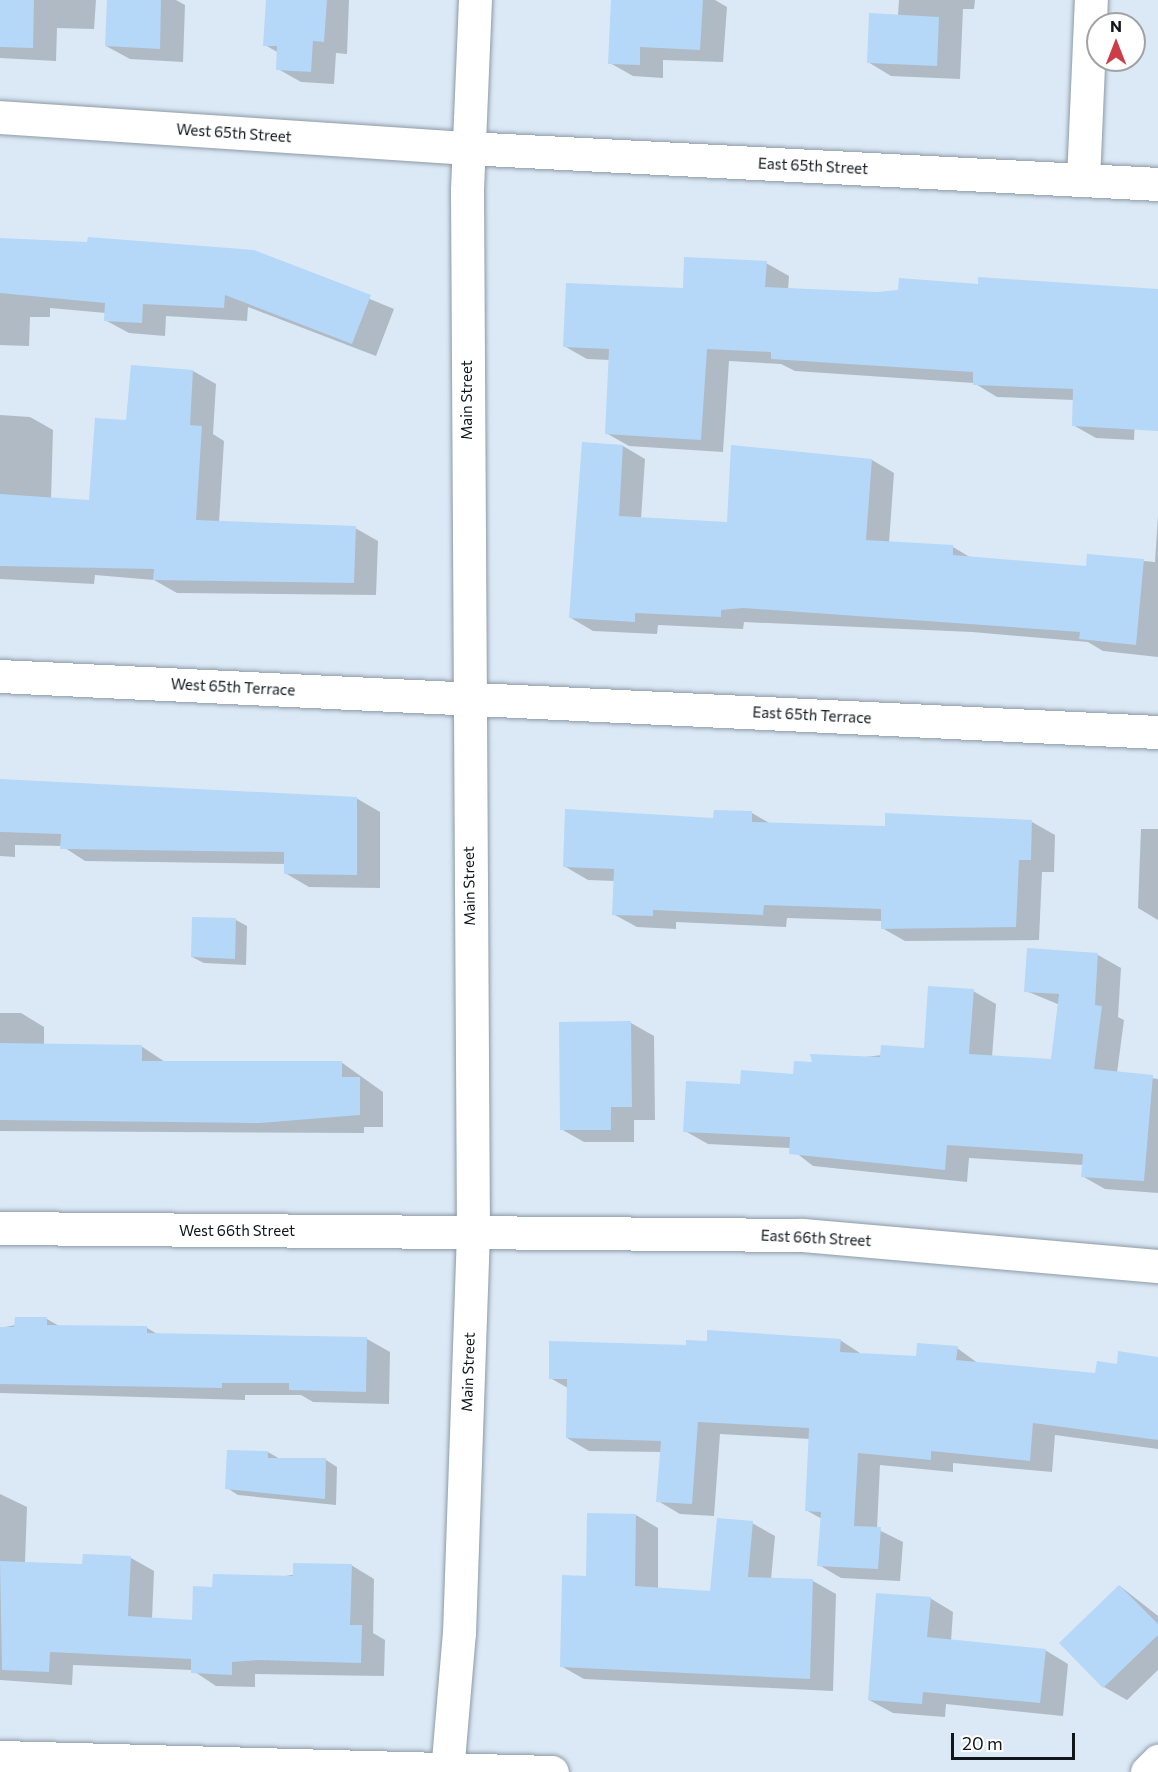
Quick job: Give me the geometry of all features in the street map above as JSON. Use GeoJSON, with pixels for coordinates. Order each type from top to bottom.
{"type":"FeatureCollection","features":[{"type":"Feature","properties":{"kind":"street","name":"Main Street"},"geometry":{"type":"LineString","coordinates":[[447,1771],[459,1633],[473,1232],[467,698],[467,148],[475,0]]}},
{"type":"Feature","properties":{"kind":"street"},"geometry":{"type":"LineString","coordinates":[[1083,180],[1091,0]]}},
{"type":"Feature","properties":{"kind":"street","name":"West 65th Street"},"geometry":{"type":"LineString","coordinates":[[0,117],[467,148]]}},
{"type":"Feature","properties":{"kind":"street","name":"East 65th Street"},"geometry":{"type":"LineString","coordinates":[[467,148],[1158,184]]}},
{"type":"Feature","properties":{"kind":"street","name":"West 65th Terrace"},"geometry":{"type":"LineString","coordinates":[[0,676],[467,698]]}},
{"type":"Feature","properties":{"kind":"street","name":"East 65th Terrace"},"geometry":{"type":"LineString","coordinates":[[467,698],[1158,732]]}},
{"type":"Feature","properties":{"kind":"street","name":"West 66th Street"},"geometry":{"type":"LineString","coordinates":[[0,1228],[473,1232]]}},
{"type":"Feature","properties":{"kind":"street","name":"East 66th Street"},"geometry":{"type":"LineString","coordinates":[[473,1232],[802,1235],[1158,1266]]}},
{"type":"Feature","properties":{"kind":"street"},"geometry":{"type":"LineString","coordinates":[[0,1757],[447,1771],[552,1772]]}},
{"type":"Feature","properties":{"kind":"street"},"geometry":{"type":"LineString","coordinates":[[1147,1772],[1158,1761]]}},
{"type":"Feature","properties":{"kind":"building"},"geometry":{"type":"Polygon","coordinates":[[[0,0],[34,0],[33,48],[0,47],[0,0]]]}},
{"type":"Feature","properties":{"kind":"building"},"geometry":{"type":"Polygon","coordinates":[[[107,0],[161,0],[160,49],[105,46],[107,0]]]}},
{"type":"Feature","properties":{"kind":"building"},"geometry":{"type":"Polygon","coordinates":[[[266,0],[327,0],[324,42],[313,41],[311,72],[276,70],[277,46],[263,46],[266,0]]]}},
{"type":"Feature","properties":{"kind":"building"},"geometry":{"type":"Polygon","coordinates":[[[611,0],[703,0],[700,50],[640,47],[640,65],[608,64],[611,0]]]}},
{"type":"Feature","properties":{"kind":"building"},"geometry":{"type":"Polygon","coordinates":[[[869,13],[939,17],[937,66],[867,63],[869,13]]]}},
{"type":"Feature","properties":{"kind":"building"},"geometry":{"type":"Polygon","coordinates":[[[88,237],[254,250],[371,295],[352,344],[225,295],[224,308],[143,304],[142,323],[104,321],[105,303],[0,293],[0,238],[87,242],[88,237]]]}},
{"type":"Feature","properties":{"kind":"building"},"geometry":{"type":"Polygon","coordinates":[[[684,257],[767,261],[765,287],[877,292],[898,290],[899,278],[978,284],[978,277],[1158,289],[1158,431],[1072,426],[1073,389],[973,385],[973,372],[771,359],[771,352],[707,349],[701,440],[605,434],[609,349],[563,347],[566,283],[683,288],[684,257]]]}},
{"type":"Feature","properties":{"kind":"building"},"geometry":{"type":"Polygon","coordinates":[[[131,365],[193,370],[190,425],[202,426],[196,520],[356,526],[354,583],[153,580],[154,569],[0,566],[0,494],[89,500],[95,418],[126,420],[131,365]]]}},
{"type":"Feature","properties":{"kind":"building"},"geometry":{"type":"Polygon","coordinates":[[[582,442],[623,445],[619,516],[727,522],[731,445],[872,459],[866,540],[953,545],[953,555],[1086,566],[1087,554],[1144,559],[1136,645],[1079,639],[1080,632],[743,608],[721,610],[721,617],[635,613],[635,622],[569,618],[582,442]]]}},
{"type":"Feature","properties":{"kind":"building"},"geometry":{"type":"Polygon","coordinates":[[[0,779],[357,797],[357,875],[284,874],[284,852],[60,849],[61,834],[0,832],[0,779]]]}},
{"type":"Feature","properties":{"kind":"building"},"geometry":{"type":"Polygon","coordinates":[[[565,809],[713,818],[714,810],[752,811],[752,822],[885,826],[885,813],[1032,820],[1031,860],[1019,860],[1016,927],[881,929],[881,909],[764,905],[763,915],[653,910],[653,916],[612,915],[614,869],[563,867],[565,809]]]}},
{"type":"Feature","properties":{"kind":"building"},"geometry":{"type":"Polygon","coordinates":[[[192,917],[236,918],[235,959],[191,957],[192,917]]]}},
{"type":"Feature","properties":{"kind":"building"},"geometry":{"type":"Polygon","coordinates":[[[1027,948],[1098,953],[1095,1005],[1102,1006],[1094,1069],[1153,1075],[1144,1181],[1081,1177],[1083,1154],[947,1145],[945,1170],[789,1154],[790,1137],[683,1132],[686,1081],[740,1084],[741,1070],[793,1074],[794,1061],[812,1062],[810,1054],[880,1057],[881,1045],[924,1048],[928,986],[974,989],[969,1054],[1051,1059],[1059,994],[1024,992],[1027,948]]]}},
{"type":"Feature","properties":{"kind":"building"},"geometry":{"type":"Polygon","coordinates":[[[631,1021],[632,1107],[611,1107],[611,1130],[560,1130],[559,1022],[631,1021]]]}},
{"type":"Feature","properties":{"kind":"building"},"geometry":{"type":"Polygon","coordinates":[[[0,1043],[142,1045],[142,1061],[342,1061],[342,1077],[360,1077],[360,1115],[260,1123],[0,1120],[0,1043]]]}},
{"type":"Feature","properties":{"kind":"building"},"geometry":{"type":"Polygon","coordinates":[[[15,1317],[47,1317],[47,1325],[147,1326],[147,1333],[367,1337],[366,1392],[289,1390],[289,1383],[222,1383],[222,1388],[0,1384],[0,1327],[14,1327],[15,1317]]]}},
{"type":"Feature","properties":{"kind":"building"},"geometry":{"type":"Polygon","coordinates":[[[707,1330],[841,1339],[840,1352],[916,1356],[917,1343],[958,1346],[956,1360],[1095,1373],[1097,1361],[1117,1364],[1118,1351],[1158,1357],[1158,1440],[1033,1423],[1030,1461],[931,1451],[931,1460],[858,1453],[854,1526],[881,1527],[878,1569],[817,1566],[821,1512],[805,1511],[809,1428],[698,1422],[692,1504],[656,1502],[661,1441],[566,1438],[567,1379],[549,1379],[549,1341],[686,1345],[686,1340],[707,1341],[707,1330]]]}},
{"type":"Feature","properties":{"kind":"building"},"geometry":{"type":"Polygon","coordinates":[[[227,1450],[268,1451],[268,1458],[326,1458],[325,1499],[225,1489],[227,1450]]]}},
{"type":"Feature","properties":{"kind":"building"},"geometry":{"type":"Polygon","coordinates":[[[587,1513],[636,1514],[635,1586],[710,1591],[717,1518],[753,1521],[748,1577],[813,1579],[810,1679],[560,1667],[562,1575],[586,1576],[587,1513]]]}},
{"type":"Feature","properties":{"kind":"building"},"geometry":{"type":"Polygon","coordinates":[[[83,1554],[131,1556],[128,1616],[192,1620],[193,1586],[212,1587],[213,1574],[293,1576],[293,1563],[352,1564],[350,1625],[362,1625],[361,1663],[259,1660],[232,1662],[232,1675],[191,1673],[191,1659],[50,1652],[49,1672],[2,1670],[0,1561],[82,1564],[83,1554]]]}},
{"type":"Feature","properties":{"kind":"building"},"geometry":{"type":"Polygon","coordinates":[[[1119,1585],[1158,1624],[1158,1635],[1103,1688],[1059,1643],[1119,1585]]]}},
{"type":"Feature","properties":{"kind":"building"},"geometry":{"type":"Polygon","coordinates":[[[876,1593],[931,1597],[927,1637],[1046,1649],[1040,1703],[923,1692],[922,1704],[868,1700],[876,1593]]]}}]}
